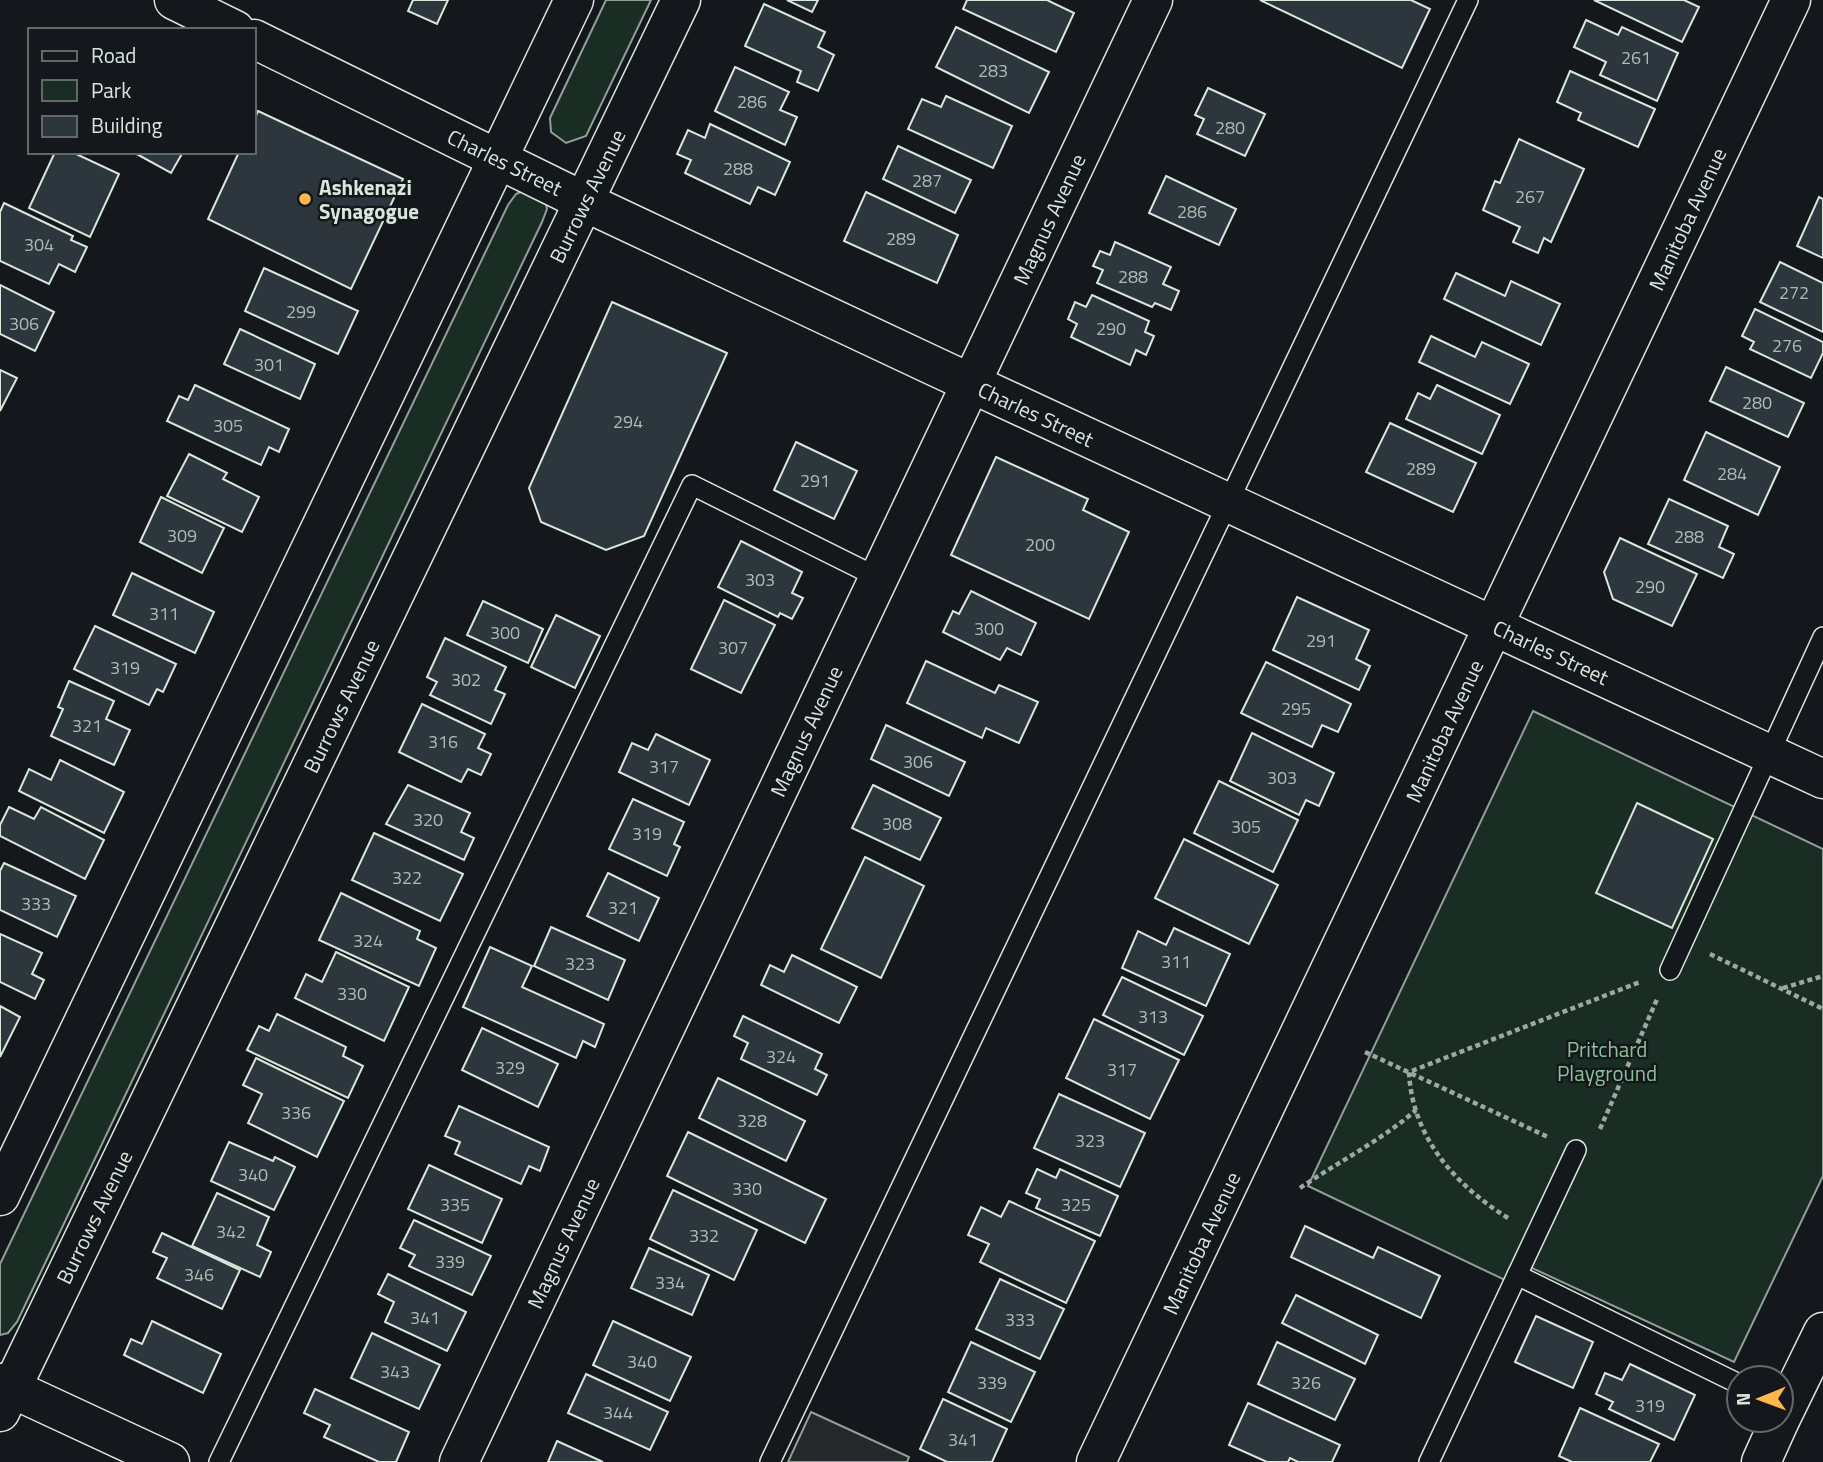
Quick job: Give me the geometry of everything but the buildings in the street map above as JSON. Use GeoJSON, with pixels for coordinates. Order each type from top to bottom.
{"type":"FeatureCollection","features":[{"type":"Feature","properties":{"kind":"street"},"geometry":{"type":"LineString","coordinates":[[174,0],[230,28]]}},
{"type":"Feature","properties":{"kind":"street"},"geometry":{"type":"LineString","coordinates":[[0,1196],[574,0]]}},
{"type":"Feature","properties":{"kind":"street","name":"Burrows Avenue"},"geometry":{"type":"LineString","coordinates":[[4,1394],[681,0]]}},
{"type":"Feature","properties":{"kind":"street","name":"Magnus Avenue"},"geometry":{"type":"LineString","coordinates":[[458,1462],[1153,0]]}},
{"type":"Feature","properties":{"kind":"street","name":"Manitoba Avenue"},"geometry":{"type":"LineString","coordinates":[[1097,1462],[1791,0]]}},
{"type":"Feature","properties":{"kind":"street","name":"Charles Street"},"geometry":{"type":"LineString","coordinates":[[256,40],[585,202],[1226,504],[1494,625],[1823,779]]}},
{"type":"Feature","properties":{"kind":"street"},"geometry":{"type":"LineString","coordinates":[[1795,1387],[1823,1332]]}},
{"type":"Feature","properties":{"kind":"street"},"geometry":{"type":"LineString","coordinates":[[4,1394],[170,1462]]}},
{"type":"Feature","properties":{"kind":"street"},"geometry":{"type":"LineString","coordinates":[[1761,1462],[1773,1434]]}},
{"type":"Feature","properties":{"kind":"lane"},"geometry":{"type":"LineString","coordinates":[[770,1462],[1468,0]]}},
{"type":"Feature","properties":{"kind":"lane"},"geometry":{"type":"LineString","coordinates":[[219,1462],[692,485],[879,578]]}},
{"type":"Feature","properties":{"kind":"lane"},"geometry":{"type":"LineString","coordinates":[[1670,970],[1823,637]]}},
{"type":"Feature","properties":{"kind":"lane"},"geometry":{"type":"LineString","coordinates":[[1429,1462],[1576,1150]]}},
{"type":"Feature","properties":{"kind":"lane"},"geometry":{"type":"LineString","coordinates":[[1517,1275],[1725,1377]]}},
{"type":"Feature","properties":{"kind":"path"},"geometry":{"type":"LineString","coordinates":[[1683,941],[1823,1009]]}},
{"type":"Feature","properties":{"kind":"path"},"geometry":{"type":"LineString","coordinates":[[1409,1072],[1670,970]]}},
{"type":"Feature","properties":{"kind":"path"},"geometry":{"type":"LineString","coordinates":[[1365,1052],[1576,1150],[1594,1142],[1670,970]]}},
{"type":"Feature","properties":{"kind":"path"},"geometry":{"type":"LineString","coordinates":[[1782,989],[1823,975]]}},
{"type":"Feature","properties":{"kind":"path"},"geometry":{"type":"LineString","coordinates":[[1409,1072],[1410,1096],[1446,1170],[1494,1210],[1536,1235]]}},
{"type":"Feature","properties":{"kind":"path"},"geometry":{"type":"LineString","coordinates":[[1300,1188],[1350,1153],[1393,1130],[1416,1110]]}},
{"type":"Feature","properties":{"kind":"green space"},"geometry":{"type":"Polygon","coordinates":[[[606,0],[651,0],[586,136],[566,143],[551,132],[550,118],[606,0]]]}},
{"type":"Feature","properties":{"kind":"green space"},"geometry":{"type":"Polygon","coordinates":[[[525,190],[545,199],[547,209],[542,222],[17,1322],[8,1333],[0,1335],[0,1264],[508,205],[516,194],[525,190]]]}},
{"type":"Feature","properties":{"kind":"green space","name":"Pritchard Playground"},"geometry":{"type":"Polygon","coordinates":[[[1533,711],[1823,849],[1823,1176],[1734,1362],[1517,1261],[1507,1281],[1308,1186],[1533,711]]]}},
{"type":"Feature","properties":{"kind":"shaded area"},"geometry":{"type":"Polygon","coordinates":[[[811,1412],[909,1457],[907,1462],[788,1462],[811,1412]]]}},
{"type":"Feature","properties":{"kind":"place","name":"Ashkenazi Synagogue"},"geometry":{"type":"Point","coordinates":[305,199]}}]}
